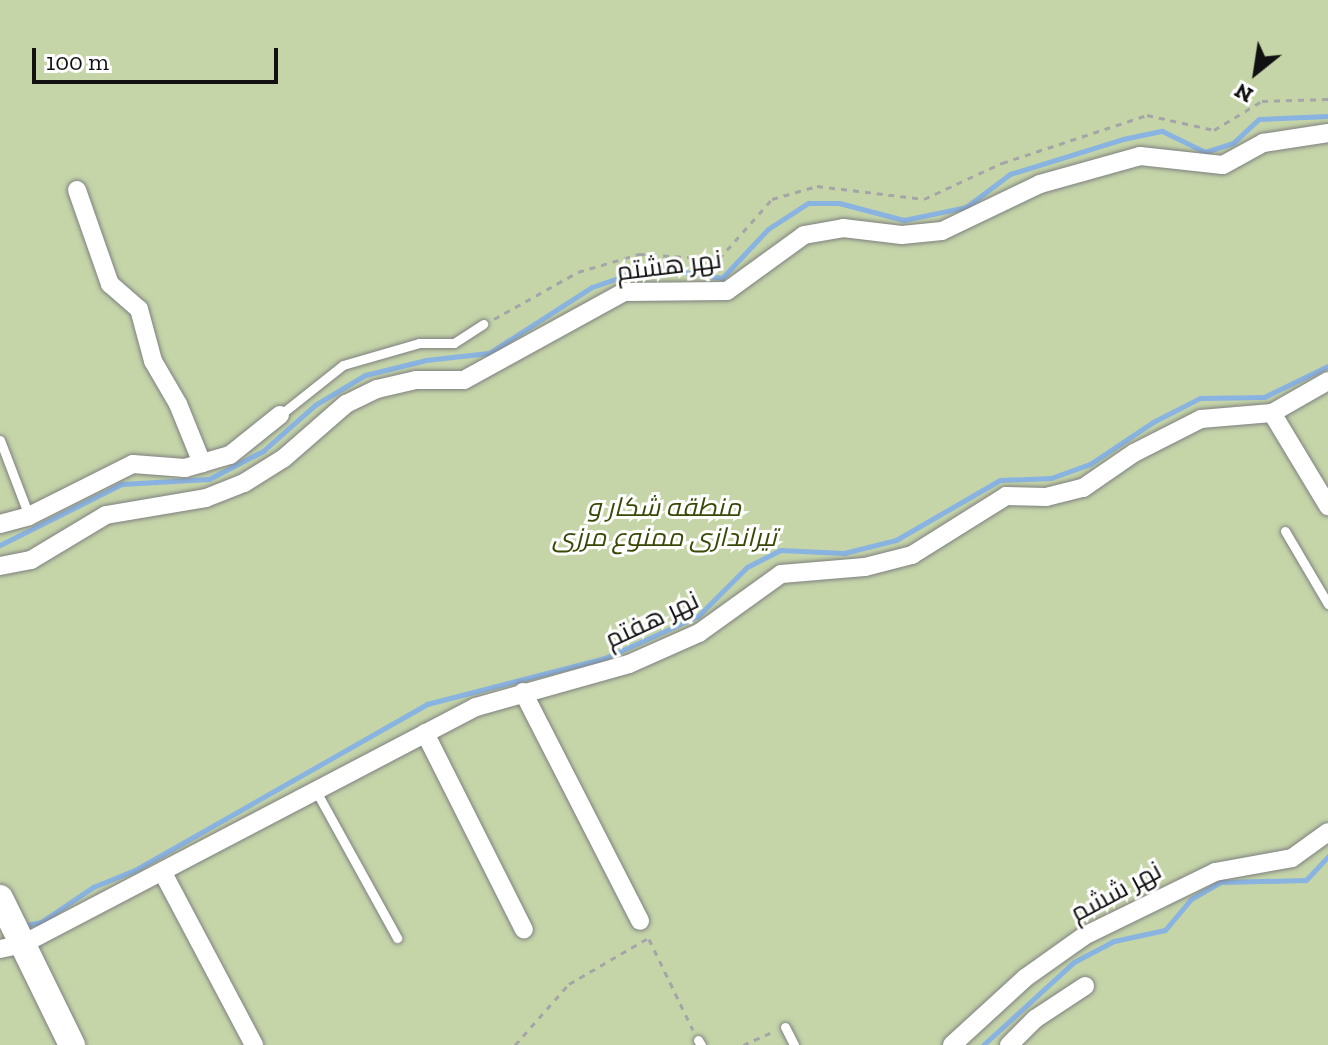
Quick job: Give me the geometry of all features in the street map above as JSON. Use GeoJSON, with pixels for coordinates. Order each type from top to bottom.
{"type":"FeatureCollection","features":[{"type":"Feature","properties":{"kind":"street","name":"نهر هشتم"},"geometry":{"type":"LineString","coordinates":[[0,566],[31,560],[106,515],[206,498],[244,483],[284,458],[346,404],[377,389],[416,380],[464,380],[624,292],[727,291],[804,235],[843,228],[902,235],[942,231],[1040,184],[1140,156],[1223,165],[1263,143],[1328,133]]}},
{"type":"Feature","properties":{"kind":"street"},"geometry":{"type":"LineString","coordinates":[[77,190],[110,284],[139,309],[153,361],[178,404],[202,463]]}},
{"type":"Feature","properties":{"kind":"street","name":"نهر هفتم"},"geometry":{"type":"LineString","coordinates":[[8,922],[163,873],[476,707],[629,664],[688,638],[781,574],[865,567],[912,555],[1006,496],[1046,497],[1083,488],[1134,453],[1201,419],[1272,413],[1328,381]]}},
{"type":"Feature","properties":{"kind":"street"},"geometry":{"type":"LineString","coordinates":[[1272,413],[1328,506]]}},
{"type":"Feature","properties":{"kind":"street"},"geometry":{"type":"LineString","coordinates":[[0,524],[29,516],[133,464],[185,468],[230,455],[280,415]]}},
{"type":"Feature","properties":{"kind":"street"},"geometry":{"type":"LineString","coordinates":[[523,692],[644,930]]}},
{"type":"Feature","properties":{"kind":"street"},"geometry":{"type":"LineString","coordinates":[[425,733],[524,930]]}},
{"type":"Feature","properties":{"kind":"street","name":"نهر ششم"},"geometry":{"type":"LineString","coordinates":[[952,1045],[1025,978],[1084,936],[1215,872],[1292,858],[1328,832]]}},
{"type":"Feature","properties":{"kind":"street"},"geometry":{"type":"LineString","coordinates":[[163,873],[254,1045]]}},
{"type":"Feature","properties":{"kind":"street"},"geometry":{"type":"LineString","coordinates":[[8,922],[72,1045]]}},
{"type":"Feature","properties":{"kind":"street"},"geometry":{"type":"LineString","coordinates":[[1009,1045],[1035,1019],[1085,986]]}},
{"type":"Feature","properties":{"kind":"lane"},"geometry":{"type":"LineString","coordinates":[[280,415],[343,365],[419,343],[454,343],[483,324]]}},
{"type":"Feature","properties":{"kind":"lane"},"geometry":{"type":"LineString","coordinates":[[0,440],[29,516]]}},
{"type":"Feature","properties":{"kind":"lane"},"geometry":{"type":"LineString","coordinates":[[1285,531],[1328,604]]}},
{"type":"Feature","properties":{"kind":"lane"},"geometry":{"type":"LineString","coordinates":[[316,791],[397,938]]}},
{"type":"Feature","properties":{"kind":"lane"},"geometry":{"type":"LineString","coordinates":[[785,1027],[794,1045]]}},
{"type":"Feature","properties":{"kind":"path"},"geometry":{"type":"LineString","coordinates":[[483,324],[578,272],[639,254],[719,259],[772,199],[817,186],[924,199],[1002,163],[1147,115],[1214,130],[1262,101],[1328,99]]}},
{"type":"Feature","properties":{"kind":"path"},"geometry":{"type":"LineString","coordinates":[[515,1045],[569,984],[644,930],[700,1043]]}},
{"type":"Feature","properties":{"kind":"path"},"geometry":{"type":"LineString","coordinates":[[743,1045],[785,1027]]}},
{"type":"Feature","properties":{"kind":"green space","name":"منطقه شکار و تیراندازی ممنوع مرزی"},"geometry":{"type":"Polygon","coordinates":[[[0,0],[1328,0],[1328,1045],[0,1045],[0,0]]]}},
{"type":"Feature","properties":{"kind":"waterway"},"geometry":{"type":"LineString","coordinates":[[0,545],[122,484],[209,479],[263,451],[315,405],[365,375],[426,360],[489,353],[592,287],[650,267],[722,278],[768,229],[808,203],[839,203],[904,220],[966,207],[1010,174],[1123,139],[1162,131],[1205,152],[1233,143],[1259,119],[1328,116]]}},
{"type":"Feature","properties":{"kind":"waterway"},"geometry":{"type":"LineString","coordinates":[[21,926],[41,922],[93,887],[135,870],[427,704],[605,658],[698,616],[747,567],[780,550],[844,553],[896,540],[1000,480],[1051,478],[1090,464],[1153,422],[1200,398],[1264,397],[1328,366]]}},
{"type":"Feature","properties":{"kind":"waterway"},"geometry":{"type":"LineString","coordinates":[[983,1045],[1074,962],[1114,941],[1165,930],[1191,899],[1221,882],[1306,880],[1328,856]]}}]}
